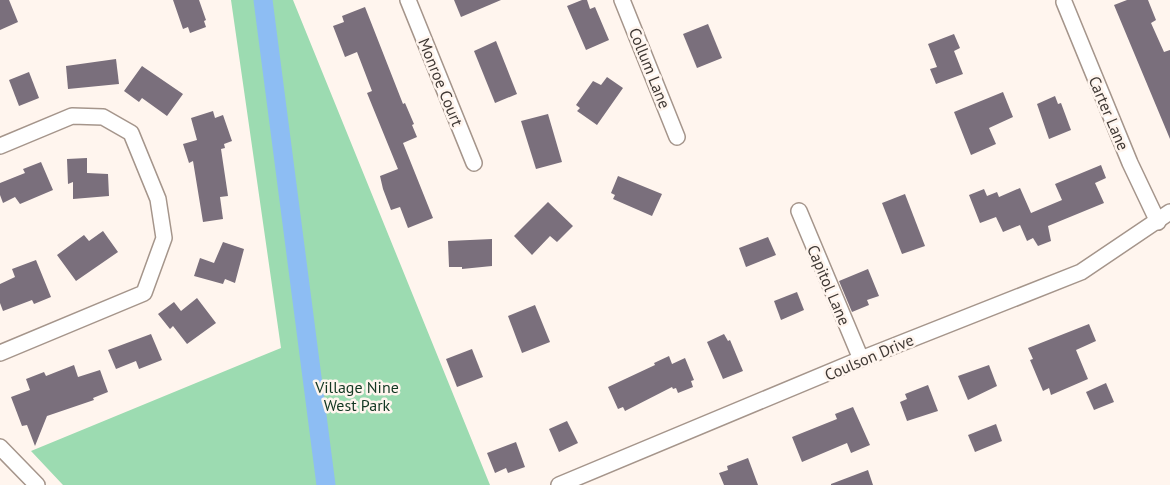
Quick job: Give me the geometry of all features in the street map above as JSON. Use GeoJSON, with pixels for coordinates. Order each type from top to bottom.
{"type":"FeatureCollection","features":[{"type":"Feature","properties":{"kind":"street","name":"Monroe Court"},"geometry":{"type":"LineString","coordinates":[[408,0],[474,163]]}},
{"type":"Feature","properties":{"kind":"street","name":"Collum Lane"},"geometry":{"type":"LineString","coordinates":[[622,0],[677,137]]}},
{"type":"Feature","properties":{"kind":"street","name":"Carter Lane"},"geometry":{"type":"LineString","coordinates":[[1064,2],[1126,155],[1158,222]]}},
{"type":"Feature","properties":{"kind":"street"},"geometry":{"type":"LineString","coordinates":[[0,146],[72,116],[103,117],[131,133],[158,199],[164,238],[144,293],[0,353]]}},
{"type":"Feature","properties":{"kind":"street","name":"Capitol Lane"},"geometry":{"type":"LineString","coordinates":[[799,211],[861,359]]}},
{"type":"Feature","properties":{"kind":"street","name":"Coulson Drive"},"geometry":{"type":"LineString","coordinates":[[560,485],[861,359],[1081,272],[1158,222],[1170,212]]}},
{"type":"Feature","properties":{"kind":"street"},"geometry":{"type":"LineString","coordinates":[[0,446],[37,485]]}},
{"type":"Feature","properties":{"kind":"green space","name":"Village Nine West Park"},"geometry":{"type":"Polygon","coordinates":[[[231,0],[293,0],[490,485],[63,485],[31,451],[281,348],[231,0]]]}},
{"type":"Feature","properties":{"kind":"building"},"geometry":{"type":"Polygon","coordinates":[[[0,0],[9,0],[18,22],[0,30],[0,0]]]}},
{"type":"Feature","properties":{"kind":"building"},"geometry":{"type":"Polygon","coordinates":[[[173,0],[199,0],[206,20],[204,21],[206,27],[190,33],[188,27],[183,29],[173,0]]]}},
{"type":"Feature","properties":{"kind":"building"},"geometry":{"type":"Polygon","coordinates":[[[454,0],[501,0],[461,17],[454,0]]]}},
{"type":"Feature","properties":{"kind":"building"},"geometry":{"type":"Polygon","coordinates":[[[587,0],[590,9],[595,7],[609,40],[586,50],[567,6],[587,0]]]}},
{"type":"Feature","properties":{"kind":"building"},"geometry":{"type":"Polygon","coordinates":[[[1127,0],[1148,0],[1156,20],[1151,23],[1164,52],[1170,50],[1170,139],[1114,5],[1127,0]]]}},
{"type":"Feature","properties":{"kind":"building"},"geometry":{"type":"Polygon","coordinates":[[[365,7],[403,104],[405,103],[414,124],[412,125],[417,137],[403,143],[433,218],[408,228],[400,207],[391,210],[383,189],[380,176],[398,169],[367,93],[372,91],[357,52],[345,57],[333,26],[344,22],[342,16],[365,7]]]}},
{"type":"Feature","properties":{"kind":"building"},"geometry":{"type":"Polygon","coordinates":[[[708,24],[722,58],[697,68],[683,34],[708,24]]]}},
{"type":"Feature","properties":{"kind":"building"},"geometry":{"type":"Polygon","coordinates":[[[954,34],[960,48],[954,51],[963,74],[936,84],[930,69],[937,67],[928,44],[954,34]]]}},
{"type":"Feature","properties":{"kind":"building"},"geometry":{"type":"Polygon","coordinates":[[[496,41],[517,94],[495,103],[474,51],[496,41]]]}},
{"type":"Feature","properties":{"kind":"building"},"geometry":{"type":"Polygon","coordinates":[[[116,59],[119,84],[68,89],[66,66],[116,59]]]}},
{"type":"Feature","properties":{"kind":"building"},"geometry":{"type":"Polygon","coordinates":[[[142,66],[183,94],[167,116],[142,98],[139,102],[124,91],[142,66]]]}},
{"type":"Feature","properties":{"kind":"building"},"geometry":{"type":"Polygon","coordinates":[[[29,72],[39,98],[19,106],[9,80],[29,72]]]}},
{"type":"Feature","properties":{"kind":"building"},"geometry":{"type":"Polygon","coordinates":[[[607,77],[623,88],[597,125],[577,111],[580,108],[576,105],[593,81],[601,85],[607,77]]]}},
{"type":"Feature","properties":{"kind":"building"},"geometry":{"type":"Polygon","coordinates":[[[1003,92],[1013,117],[989,128],[996,144],[971,155],[954,112],[1003,92]]]}},
{"type":"Feature","properties":{"kind":"building"},"geometry":{"type":"Polygon","coordinates":[[[1055,96],[1058,104],[1061,103],[1071,130],[1049,139],[1037,104],[1055,96]]]}},
{"type":"Feature","properties":{"kind":"building"},"geometry":{"type":"Polygon","coordinates":[[[213,111],[215,118],[223,115],[232,141],[224,144],[225,148],[221,149],[228,196],[220,197],[223,219],[203,222],[193,161],[189,163],[183,144],[197,140],[191,118],[213,111]]]}},
{"type":"Feature","properties":{"kind":"building"},"geometry":{"type":"Polygon","coordinates":[[[548,114],[562,162],[536,169],[521,121],[548,114]]]}},
{"type":"Feature","properties":{"kind":"building"},"geometry":{"type":"Polygon","coordinates":[[[87,158],[87,173],[108,174],[109,196],[73,199],[73,182],[68,184],[67,159],[87,158]]]}},
{"type":"Feature","properties":{"kind":"building"},"geometry":{"type":"Polygon","coordinates":[[[41,162],[53,190],[20,204],[15,197],[3,203],[0,195],[0,183],[25,173],[23,169],[41,162]]]}},
{"type":"Feature","properties":{"kind":"building"},"geometry":{"type":"Polygon","coordinates":[[[1101,165],[1106,178],[1095,183],[1104,203],[1048,226],[1051,241],[1038,246],[1033,238],[1027,241],[1020,225],[1003,232],[996,217],[980,223],[969,195],[984,189],[987,196],[997,192],[999,197],[1020,188],[1031,213],[1062,200],[1055,184],[1101,165]]]}},
{"type":"Feature","properties":{"kind":"building"},"geometry":{"type":"Polygon","coordinates":[[[618,176],[662,194],[652,216],[613,199],[615,195],[611,193],[618,176]]]}},
{"type":"Feature","properties":{"kind":"building"},"geometry":{"type":"Polygon","coordinates":[[[905,194],[925,246],[902,254],[882,203],[905,194]]]}},
{"type":"Feature","properties":{"kind":"building"},"geometry":{"type":"Polygon","coordinates":[[[548,202],[573,226],[557,242],[550,236],[532,255],[514,236],[548,202]]]}},
{"type":"Feature","properties":{"kind":"building"},"geometry":{"type":"Polygon","coordinates":[[[103,231],[118,252],[76,281],[57,255],[84,235],[89,241],[103,231]]]}},
{"type":"Feature","properties":{"kind":"building"},"geometry":{"type":"Polygon","coordinates":[[[768,237],[776,255],[746,267],[739,248],[768,237]]]}},
{"type":"Feature","properties":{"kind":"building"},"geometry":{"type":"Polygon","coordinates":[[[492,239],[492,266],[462,269],[462,267],[449,267],[448,241],[492,239]]]}},
{"type":"Feature","properties":{"kind":"building"},"geometry":{"type":"Polygon","coordinates":[[[223,242],[244,249],[235,283],[225,279],[223,284],[194,276],[200,258],[214,263],[223,242]]]}},
{"type":"Feature","properties":{"kind":"building"},"geometry":{"type":"Polygon","coordinates":[[[36,260],[51,297],[34,304],[32,300],[3,311],[0,303],[0,284],[15,277],[12,269],[36,260]]]}},
{"type":"Feature","properties":{"kind":"building"},"geometry":{"type":"Polygon","coordinates":[[[868,269],[879,296],[867,300],[869,305],[852,312],[839,281],[868,269]]]}},
{"type":"Feature","properties":{"kind":"building"},"geometry":{"type":"Polygon","coordinates":[[[797,292],[804,310],[781,320],[774,301],[797,292]]]}},
{"type":"Feature","properties":{"kind":"building"},"geometry":{"type":"Polygon","coordinates":[[[197,298],[216,323],[187,344],[173,326],[170,329],[158,314],[174,302],[181,311],[197,298]]]}},
{"type":"Feature","properties":{"kind":"building"},"geometry":{"type":"Polygon","coordinates":[[[535,305],[550,342],[522,353],[508,316],[535,305]]]}},
{"type":"Feature","properties":{"kind":"building"},"geometry":{"type":"Polygon","coordinates":[[[1089,324],[1096,341],[1076,350],[1088,379],[1051,395],[1049,388],[1043,391],[1030,360],[1033,359],[1028,348],[1089,324]]]}},
{"type":"Feature","properties":{"kind":"building"},"geometry":{"type":"Polygon","coordinates":[[[151,334],[162,360],[139,369],[136,361],[116,369],[108,350],[151,334]]]}},
{"type":"Feature","properties":{"kind":"building"},"geometry":{"type":"Polygon","coordinates":[[[724,334],[728,341],[730,340],[743,371],[723,379],[707,342],[724,334]]]}},
{"type":"Feature","properties":{"kind":"building"},"geometry":{"type":"Polygon","coordinates":[[[472,349],[483,377],[457,387],[446,359],[472,349]]]}},
{"type":"Feature","properties":{"kind":"building"},"geometry":{"type":"Polygon","coordinates":[[[669,356],[672,364],[685,358],[694,380],[691,381],[693,387],[678,393],[676,388],[673,389],[672,387],[625,411],[623,407],[618,409],[608,387],[655,365],[654,363],[669,356]]]}},
{"type":"Feature","properties":{"kind":"building"},"geometry":{"type":"Polygon","coordinates":[[[74,365],[78,377],[100,370],[108,392],[93,398],[94,400],[47,416],[35,446],[27,425],[22,426],[11,397],[30,390],[26,379],[44,372],[46,376],[74,365]]]}},
{"type":"Feature","properties":{"kind":"building"},"geometry":{"type":"Polygon","coordinates":[[[989,365],[997,386],[968,400],[958,376],[989,365]]]}},
{"type":"Feature","properties":{"kind":"building"},"geometry":{"type":"Polygon","coordinates":[[[1106,383],[1114,402],[1094,410],[1086,392],[1106,383]]]}},
{"type":"Feature","properties":{"kind":"building"},"geometry":{"type":"Polygon","coordinates":[[[928,385],[938,411],[907,421],[900,402],[907,399],[905,394],[928,385]]]}},
{"type":"Feature","properties":{"kind":"building"},"geometry":{"type":"Polygon","coordinates":[[[853,407],[870,445],[851,453],[847,443],[802,462],[792,437],[837,419],[835,414],[853,407]]]}},
{"type":"Feature","properties":{"kind":"building"},"geometry":{"type":"Polygon","coordinates":[[[567,421],[578,443],[559,452],[549,429],[567,421]]]}},
{"type":"Feature","properties":{"kind":"building"},"geometry":{"type":"Polygon","coordinates":[[[996,424],[1002,441],[975,452],[968,435],[996,424]]]}},
{"type":"Feature","properties":{"kind":"building"},"geometry":{"type":"Polygon","coordinates":[[[516,442],[525,467],[508,473],[506,468],[495,473],[487,453],[516,442]]]}},
{"type":"Feature","properties":{"kind":"building"},"geometry":{"type":"Polygon","coordinates":[[[748,458],[758,485],[724,485],[719,473],[728,470],[727,466],[748,458]]]}},
{"type":"Feature","properties":{"kind":"building"},"geometry":{"type":"Polygon","coordinates":[[[868,470],[873,485],[831,485],[831,484],[868,470]]]}},
{"type":"Feature","properties":{"kind":"waterway"},"geometry":{"type":"LineString","coordinates":[[263,0],[326,485]]}}]}
